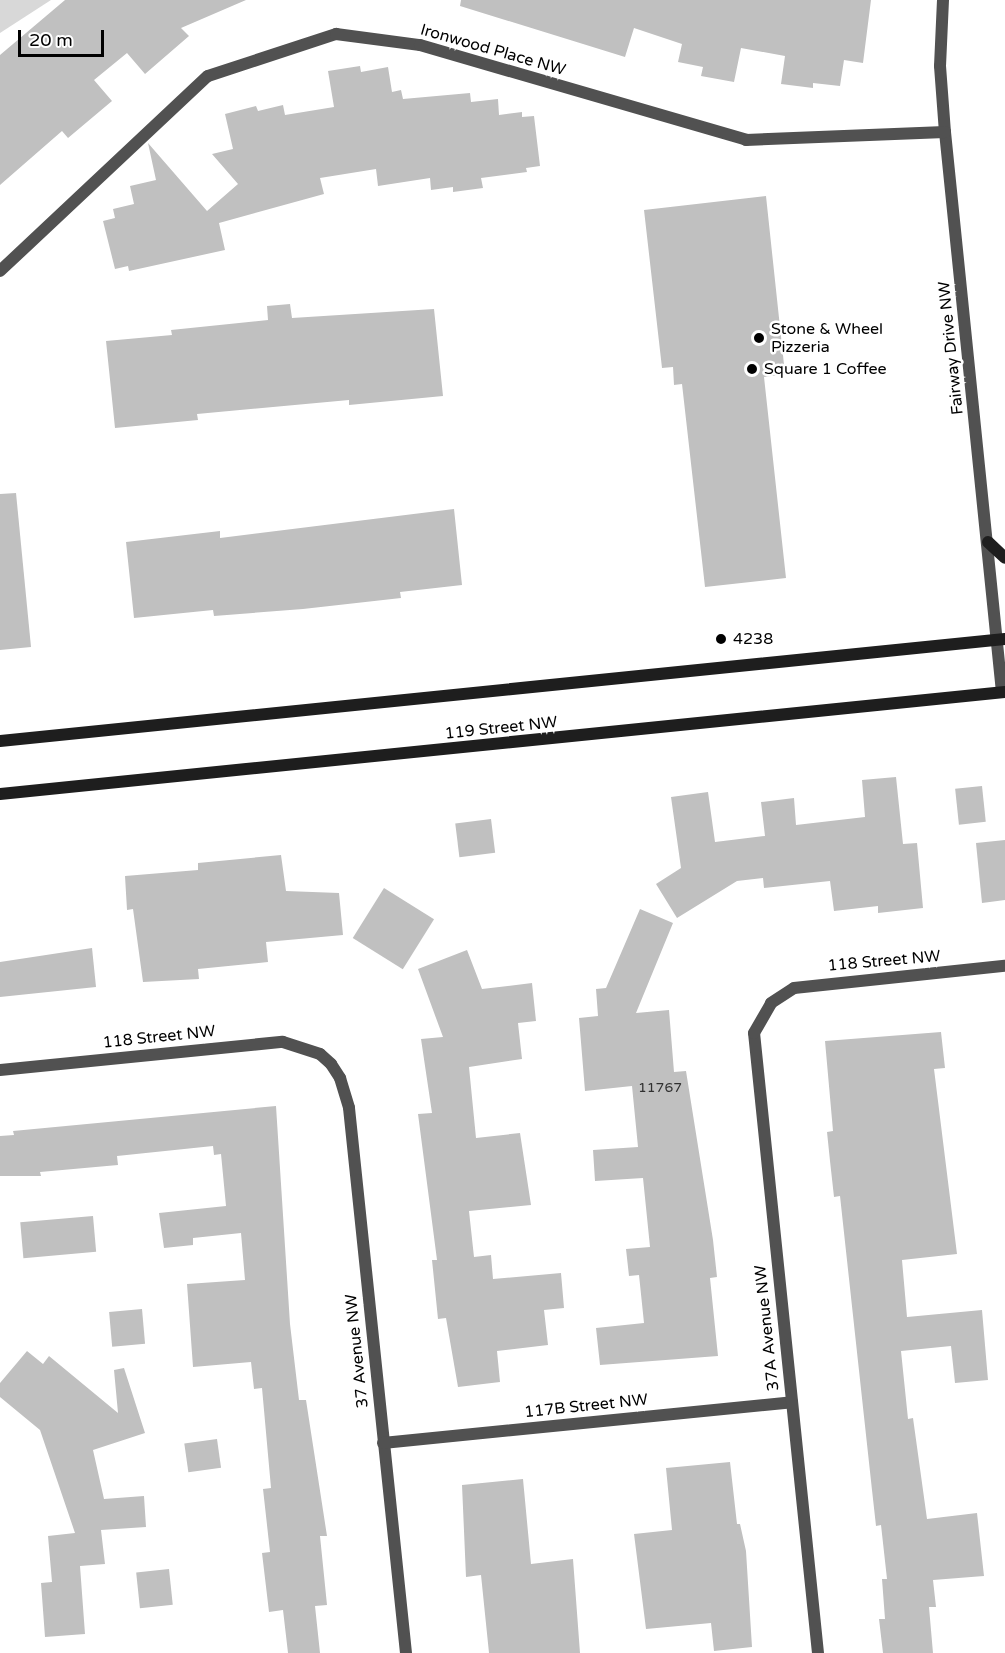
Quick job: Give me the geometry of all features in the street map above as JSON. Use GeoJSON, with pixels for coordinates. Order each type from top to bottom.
{"type":"FeatureCollection","features":[{"type":"Feature","properties":{"kind":"main road"},"geometry":{"type":"LineString","coordinates":[[988,542],[1005,558]]}},
{"type":"Feature","properties":{"kind":"main road"},"geometry":{"type":"LineString","coordinates":[[0,741],[1001,639]]}},
{"type":"Feature","properties":{"kind":"main road","name":"119 Street NW"},"geometry":{"type":"LineString","coordinates":[[0,794],[1004,692]]}},
{"type":"Feature","properties":{"kind":"street","name":"Fairway Drive NW"},"geometry":{"type":"LineString","coordinates":[[943,0],[940,58],[945,132],[988,542],[1001,639],[1004,692]]}},
{"type":"Feature","properties":{"kind":"street","name":"Ironwood Place NW"},"geometry":{"type":"LineString","coordinates":[[0,271],[208,76],[336,34],[420,45],[746,140],[945,132]]}},
{"type":"Feature","properties":{"kind":"street","name":"118 Street NW"},"geometry":{"type":"LineString","coordinates":[[771,1003],[794,988],[806,985],[1005,966]]}},
{"type":"Feature","properties":{"kind":"street","name":"37A Avenue NW"},"geometry":{"type":"LineString","coordinates":[[771,1003],[758,1024],[753,1049],[818,1653]]}},
{"type":"Feature","properties":{"kind":"street","name":"118 Street NW"},"geometry":{"type":"LineString","coordinates":[[0,1070],[266,1042],[283,1042],[320,1054]]}},
{"type":"Feature","properties":{"kind":"street","name":"37 Avenue NW"},"geometry":{"type":"LineString","coordinates":[[320,1054],[340,1078],[349,1108],[406,1653]]}},
{"type":"Feature","properties":{"kind":"street","name":"117B Street NW"},"geometry":{"type":"LineString","coordinates":[[383,1443],[792,1402]]}},
{"type":"Feature","properties":{"kind":"shaded area"},"geometry":{"type":"Polygon","coordinates":[[[0,0],[51,0],[0,33],[0,0]]]}},
{"type":"Feature","properties":{"kind":"building"},"geometry":{"type":"Polygon","coordinates":[[[65,0],[246,0],[181,28],[189,36],[145,74],[127,53],[94,80],[112,101],[68,138],[62,131],[0,185],[0,55],[65,0]]]}},
{"type":"Feature","properties":{"kind":"building"},"geometry":{"type":"Polygon","coordinates":[[[461,0],[871,0],[863,63],[844,60],[840,86],[813,83],[813,88],[781,84],[785,56],[741,48],[734,82],[701,76],[703,67],[678,62],[682,44],[634,28],[625,57],[460,6],[461,0]]]}},
{"type":"Feature","properties":{"kind":"building"},"geometry":{"type":"Polygon","coordinates":[[[360,66],[361,72],[388,67],[392,92],[401,90],[403,99],[470,93],[471,102],[498,99],[499,115],[522,112],[522,117],[534,116],[540,166],[526,168],[527,172],[481,178],[483,188],[453,192],[453,187],[431,190],[430,178],[378,186],[376,169],[320,178],[324,194],[219,223],[225,250],[129,271],[128,266],[115,269],[103,221],[115,218],[113,209],[134,204],[130,186],[156,180],[148,143],[207,211],[238,184],[212,154],[233,149],[225,114],[256,106],[258,111],[283,105],[285,115],[334,107],[328,71],[360,66]]]}},
{"type":"Feature","properties":{"kind":"building"},"geometry":{"type":"Polygon","coordinates":[[[766,196],[785,374],[764,377],[786,578],[705,587],[682,384],[674,385],[673,367],[662,368],[644,210],[766,196]]]}},
{"type":"Feature","properties":{"kind":"building"},"geometry":{"type":"Polygon","coordinates":[[[290,304],[292,318],[434,309],[443,396],[349,405],[349,400],[197,414],[198,420],[115,428],[106,341],[172,335],[171,330],[268,320],[267,306],[290,304]]]}},
{"type":"Feature","properties":{"kind":"building"},"geometry":{"type":"Polygon","coordinates":[[[16,493],[31,647],[0,650],[0,494],[16,493]]]}},
{"type":"Feature","properties":{"kind":"building"},"geometry":{"type":"Polygon","coordinates":[[[454,509],[462,585],[400,592],[401,598],[303,609],[214,616],[213,610],[134,618],[126,542],[220,531],[220,538],[454,509]]]}},
{"type":"Feature","properties":{"kind":"building"},"geometry":{"type":"Polygon","coordinates":[[[896,777],[903,844],[917,843],[923,908],[878,913],[878,906],[834,911],[830,881],[764,888],[763,878],[737,881],[677,918],[656,884],[681,868],[671,797],[708,792],[715,842],[765,836],[761,802],[794,798],[796,825],[865,817],[862,780],[896,777]]]}},
{"type":"Feature","properties":{"kind":"building"},"geometry":{"type":"Polygon","coordinates":[[[982,786],[986,822],[959,825],[955,789],[982,786]]]}},
{"type":"Feature","properties":{"kind":"building"},"geometry":{"type":"Polygon","coordinates":[[[491,819],[495,853],[459,857],[455,823],[491,819]]]}},
{"type":"Feature","properties":{"kind":"building"},"geometry":{"type":"Polygon","coordinates":[[[1005,840],[1005,900],[982,903],[976,843],[1005,840]]]}},
{"type":"Feature","properties":{"kind":"building"},"geometry":{"type":"Polygon","coordinates":[[[281,855],[286,891],[339,893],[343,935],[266,942],[268,962],[198,969],[199,979],[143,982],[133,909],[127,910],[125,876],[198,870],[198,863],[281,855]]]}},
{"type":"Feature","properties":{"kind":"building"},"geometry":{"type":"Polygon","coordinates":[[[384,888],[434,919],[403,969],[353,938],[384,888]]]}},
{"type":"Feature","properties":{"kind":"building"},"geometry":{"type":"Polygon","coordinates":[[[640,909],[673,923],[636,1013],[669,1010],[674,1072],[686,1071],[713,1240],[717,1277],[710,1278],[718,1356],[600,1365],[596,1328],[644,1323],[639,1275],[629,1276],[626,1249],[650,1247],[643,1178],[595,1181],[593,1150],[638,1147],[632,1086],[585,1091],[579,1018],[598,1016],[596,989],[606,988],[640,909]]]}},
{"type":"Feature","properties":{"kind":"building"},"geometry":{"type":"Polygon","coordinates":[[[92,948],[96,987],[0,997],[0,962],[92,948]]]}},
{"type":"Feature","properties":{"kind":"building"},"geometry":{"type":"Polygon","coordinates":[[[467,950],[482,989],[532,983],[536,1021],[518,1023],[522,1059],[469,1067],[476,1138],[520,1133],[531,1205],[469,1211],[474,1257],[491,1255],[493,1279],[561,1273],[564,1308],[544,1310],[548,1345],[497,1351],[500,1382],[458,1387],[446,1318],[438,1319],[432,1260],[437,1260],[418,1114],[432,1113],[421,1039],[443,1037],[418,969],[467,950]]]}},
{"type":"Feature","properties":{"kind":"building"},"geometry":{"type":"Polygon","coordinates":[[[941,1032],[945,1068],[934,1069],[957,1254],[902,1260],[907,1317],[982,1310],[988,1380],[955,1383],[951,1346],[901,1351],[908,1419],[913,1418],[927,1519],[977,1513],[984,1576],[933,1580],[936,1607],[929,1607],[933,1653],[883,1653],[879,1619],[885,1619],[882,1579],[887,1579],[881,1525],[876,1526],[840,1196],[834,1197],[827,1132],[833,1131],[825,1041],[941,1032]]]}},
{"type":"Feature","properties":{"kind":"building"},"geometry":{"type":"Polygon","coordinates":[[[276,1106],[290,1324],[299,1400],[306,1400],[327,1536],[320,1536],[327,1605],[315,1606],[320,1653],[288,1653],[283,1610],[269,1612],[262,1553],[270,1552],[263,1489],[271,1488],[262,1388],[254,1389],[251,1362],[193,1367],[187,1284],[245,1280],[241,1233],[193,1238],[193,1245],[164,1248],[159,1213],[226,1206],[221,1154],[214,1155],[213,1146],[117,1156],[118,1165],[40,1172],[41,1176],[0,1176],[0,1136],[14,1135],[13,1131],[276,1106]]]}},
{"type":"Feature","properties":{"kind":"building"},"geometry":{"type":"Polygon","coordinates":[[[93,1216],[96,1252],[23,1258],[20,1222],[93,1216]]]}},
{"type":"Feature","properties":{"kind":"building"},"geometry":{"type":"Polygon","coordinates":[[[142,1309],[145,1344],[112,1347],[109,1312],[142,1309]]]}},
{"type":"Feature","properties":{"kind":"building"},"geometry":{"type":"Polygon","coordinates":[[[27,1351],[43,1364],[49,1356],[118,1413],[114,1370],[124,1368],[145,1433],[93,1450],[104,1499],[144,1496],[146,1527],[101,1530],[105,1564],[80,1566],[85,1634],[45,1637],[41,1583],[52,1582],[48,1536],[75,1533],[40,1430],[0,1397],[0,1383],[27,1351]]]}},
{"type":"Feature","properties":{"kind":"building"},"geometry":{"type":"Polygon","coordinates":[[[217,1439],[221,1468],[188,1472],[184,1444],[217,1439]]]}},
{"type":"Feature","properties":{"kind":"building"},"geometry":{"type":"Polygon","coordinates":[[[730,1462],[737,1524],[740,1524],[746,1551],[752,1647],[714,1651],[711,1623],[646,1629],[634,1534],[672,1530],[666,1468],[730,1462]]]}},
{"type":"Feature","properties":{"kind":"building"},"geometry":{"type":"Polygon","coordinates":[[[523,1479],[531,1564],[573,1559],[580,1653],[489,1653],[481,1575],[466,1577],[462,1485],[523,1479]]]}},
{"type":"Feature","properties":{"kind":"building"},"geometry":{"type":"Polygon","coordinates":[[[169,1569],[173,1605],[140,1608],[136,1572],[169,1569]]]}},
{"type":"Feature","properties":{"kind":"place","name":"Stone & Wheel Pizzeria"},"geometry":{"type":"Point","coordinates":[759,338]}},
{"type":"Feature","properties":{"kind":"place","name":"Square 1 Coffee"},"geometry":{"type":"Point","coordinates":[752,369]}},
{"type":"Feature","properties":{"kind":"place","name":"4238"},"geometry":{"type":"Point","coordinates":[721,639]}}]}
